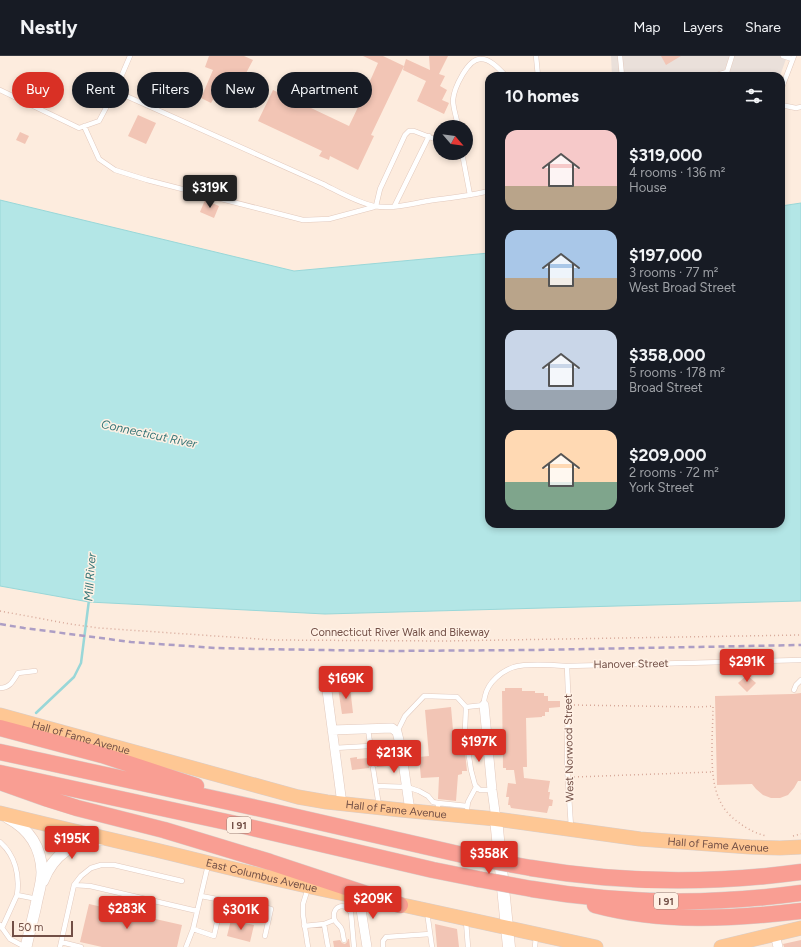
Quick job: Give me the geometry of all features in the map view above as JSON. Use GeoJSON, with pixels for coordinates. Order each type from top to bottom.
{"type":"FeatureCollection","features":[{"type":"Feature","properties":{"kind":"highway"},"geometry":{"type":"LineString","coordinates":[[0,728],[119,760],[266,810]]}},
{"type":"Feature","properties":{"kind":"highway","name":"I 91"},"geometry":{"type":"LineString","coordinates":[[0,752],[266,810],[476,858],[531,868],[572,874],[635,879],[698,880],[761,877],[801,872]]}},
{"type":"Feature","properties":{"kind":"highway","name":"I 91"},"geometry":{"type":"LineString","coordinates":[[0,773],[236,824],[426,868],[538,890],[607,898],[670,901],[734,899],[801,893]]}},
{"type":"Feature","properties":{"kind":"highway"},"geometry":{"type":"LineString","coordinates":[[0,782],[77,808],[149,826],[290,868],[400,905]]}},
{"type":"Feature","properties":{"kind":"highway"},"geometry":{"type":"LineString","coordinates":[[730,879],[801,865]]}},
{"type":"Feature","properties":{"kind":"highway"},"geometry":{"type":"LineString","coordinates":[[538,890],[600,906],[647,915],[731,917],[801,912]]}},
{"type":"Feature","properties":{"kind":"main road","name":"Hall of Fame Avenue"},"geometry":{"type":"LineString","coordinates":[[0,715],[269,790],[313,800],[410,811],[438,808],[467,811],[496,819],[647,840],[750,847],[801,847]]}},
{"type":"Feature","properties":{"kind":"main road","name":"East Columbus Avenue"},"geometry":{"type":"LineString","coordinates":[[0,813],[308,886],[507,928],[536,941],[588,946]]}},
{"type":"Feature","properties":{"kind":"main road"},"geometry":{"type":"LineString","coordinates":[[496,819],[509,947]]}},
{"type":"Feature","properties":{"kind":"main road"},"geometry":{"type":"LineString","coordinates":[[721,947],[776,941],[801,928]]}},
{"type":"Feature","properties":{"kind":"street"},"geometry":{"type":"LineString","coordinates":[[324,675],[342,804]]}},
{"type":"Feature","properties":{"kind":"street"},"geometry":{"type":"LineString","coordinates":[[484,705],[496,819]]}},
{"type":"Feature","properties":{"kind":"street"},"geometry":{"type":"LineString","coordinates":[[332,730],[392,728],[397,732],[401,748],[410,811]]}},
{"type":"Feature","properties":{"kind":"street"},"geometry":{"type":"LineString","coordinates":[[0,813],[24,828],[31,836],[41,859],[42,873],[26,947]]}},
{"type":"Feature","properties":{"kind":"street"},"geometry":{"type":"LineString","coordinates":[[38,894],[50,867],[71,847],[81,842],[110,840]]}},
{"type":"Feature","properties":{"kind":"street"},"geometry":{"type":"LineString","coordinates":[[359,897],[367,947]]}},
{"type":"Feature","properties":{"kind":"lane"},"geometry":{"type":"LineString","coordinates":[[123,72],[130,56]]}},
{"type":"Feature","properties":{"kind":"lane"},"geometry":{"type":"LineString","coordinates":[[536,56],[538,72]]}},
{"type":"Feature","properties":{"kind":"lane"},"geometry":{"type":"LineString","coordinates":[[620,56],[622,72]]}},
{"type":"Feature","properties":{"kind":"lane"},"geometry":{"type":"LineString","coordinates":[[728,72],[732,56]]}},
{"type":"Feature","properties":{"kind":"lane"},"geometry":{"type":"LineString","coordinates":[[783,56],[793,58],[785,79]]}},
{"type":"Feature","properties":{"kind":"lane"},"geometry":{"type":"LineString","coordinates":[[457,120],[453,100],[454,93],[464,72],[471,63],[477,59],[483,59],[493,64],[502,72]]}},
{"type":"Feature","properties":{"kind":"lane"},"geometry":{"type":"LineString","coordinates":[[0,90],[79,128],[99,121],[106,108]]}},
{"type":"Feature","properties":{"kind":"lane"},"geometry":{"type":"LineString","coordinates":[[129,97],[345,195],[376,206],[394,207],[485,192]]}},
{"type":"Feature","properties":{"kind":"lane"},"geometry":{"type":"LineString","coordinates":[[785,106],[796,108],[801,107]]}},
{"type":"Feature","properties":{"kind":"lane"},"geometry":{"type":"LineString","coordinates":[[84,126],[99,159],[115,170],[147,180],[303,220],[329,219],[376,206]]}},
{"type":"Feature","properties":{"kind":"lane"},"geometry":{"type":"LineString","coordinates":[[376,206],[380,189],[405,135],[409,131],[414,131],[433,137]]}},
{"type":"Feature","properties":{"kind":"lane"},"geometry":{"type":"LineString","coordinates":[[394,207],[429,136]]}},
{"type":"Feature","properties":{"kind":"lane"},"geometry":{"type":"LineString","coordinates":[[463,160],[470,195]]}},
{"type":"Feature","properties":{"kind":"lane","name":"Hanover Street"},"geometry":{"type":"LineString","coordinates":[[484,705],[485,695],[490,685],[497,677],[516,666],[801,660]]}},
{"type":"Feature","properties":{"kind":"lane","name":"West Norwood Street"},"geometry":{"type":"LineString","coordinates":[[567,666],[568,777],[572,829]]}},
{"type":"Feature","properties":{"kind":"lane"},"geometry":{"type":"LineString","coordinates":[[0,688],[2,689],[9,686],[18,673],[35,671]]}},
{"type":"Feature","properties":{"kind":"lane"},"geometry":{"type":"LineString","coordinates":[[794,690],[796,684],[801,680]]}},
{"type":"Feature","properties":{"kind":"lane"},"geometry":{"type":"LineString","coordinates":[[397,732],[405,716],[424,696],[458,697],[466,707],[465,730],[471,770],[475,785],[480,790],[492,790]]}},
{"type":"Feature","properties":{"kind":"lane"},"geometry":{"type":"LineString","coordinates":[[466,707],[484,705]]}},
{"type":"Feature","properties":{"kind":"lane"},"geometry":{"type":"LineString","coordinates":[[368,729],[372,757]]}},
{"type":"Feature","properties":{"kind":"lane"},"geometry":{"type":"LineString","coordinates":[[334,748],[370,746]]}},
{"type":"Feature","properties":{"kind":"lane"},"geometry":{"type":"LineString","coordinates":[[373,768],[379,808]]}},
{"type":"Feature","properties":{"kind":"lane"},"geometry":{"type":"LineString","coordinates":[[376,786],[407,787],[419,791],[428,796],[438,808]]}},
{"type":"Feature","properties":{"kind":"lane"},"geometry":{"type":"LineString","coordinates":[[467,811],[468,802],[476,787]]}},
{"type":"Feature","properties":{"kind":"lane"},"geometry":{"type":"LineString","coordinates":[[0,842],[6,847],[11,856],[17,872],[18,888],[17,894],[1,926],[10,939],[26,947]]}},
{"type":"Feature","properties":{"kind":"lane"},"geometry":{"type":"LineString","coordinates":[[186,947],[193,929],[208,863]]}},
{"type":"Feature","properties":{"kind":"lane"},"geometry":{"type":"LineString","coordinates":[[81,947],[61,945],[74,885],[81,876],[91,868],[102,865],[114,865],[182,881]]}},
{"type":"Feature","properties":{"kind":"lane"},"geometry":{"type":"LineString","coordinates":[[74,885],[90,886],[197,911]]}},
{"type":"Feature","properties":{"kind":"lane"},"geometry":{"type":"LineString","coordinates":[[308,886],[303,904],[304,926],[308,947]]}},
{"type":"Feature","properties":{"kind":"lane"},"geometry":{"type":"LineString","coordinates":[[17,894],[38,894]]}},
{"type":"Feature","properties":{"kind":"lane"},"geometry":{"type":"LineString","coordinates":[[201,896],[222,900],[235,900],[271,909],[265,936]]}},
{"type":"Feature","properties":{"kind":"lane"},"geometry":{"type":"LineString","coordinates":[[193,929],[214,936],[222,900]]}},
{"type":"Feature","properties":{"kind":"lane"},"geometry":{"type":"LineString","coordinates":[[344,940],[342,930],[334,920],[333,915],[335,910],[342,906],[346,906],[351,914],[354,947]]}},
{"type":"Feature","properties":{"kind":"lane"},"geometry":{"type":"LineString","coordinates":[[427,911],[432,947]]}},
{"type":"Feature","properties":{"kind":"lane"},"geometry":{"type":"LineString","coordinates":[[466,919],[468,947]]}},
{"type":"Feature","properties":{"kind":"lane"},"geometry":{"type":"LineString","coordinates":[[304,926],[324,924],[334,920]]}},
{"type":"Feature","properties":{"kind":"lane"},"geometry":{"type":"LineString","coordinates":[[324,924],[328,947]]}},
{"type":"Feature","properties":{"kind":"lane"},"geometry":{"type":"LineString","coordinates":[[383,947],[383,940],[386,937],[430,934]]}},
{"type":"Feature","properties":{"kind":"path","name":"Connecticut River Walk and Bikeway"},"geometry":{"type":"LineString","coordinates":[[0,611],[99,628],[274,640],[444,641],[801,635]]}},
{"type":"Feature","properties":{"kind":"path"},"geometry":{"type":"LineString","coordinates":[[568,705],[713,706],[712,772],[720,801],[732,817],[749,830],[756,834],[768,836]]}},
{"type":"Feature","properties":{"kind":"path"},"geometry":{"type":"LineString","coordinates":[[568,777],[712,772]]}},
{"type":"Feature","properties":{"kind":"path"},"geometry":{"type":"LineString","coordinates":[[790,837],[801,834]]}},
{"type":"Feature","properties":{"kind":"shaded area"},"geometry":{"type":"Polygon","coordinates":[[[611,56],[787,56],[781,72],[612,72],[611,56]]]}},
{"type":"Feature","properties":{"kind":"water","name":"Connecticut River"},"geometry":{"type":"Polygon","coordinates":[[[0,200],[294,271],[485,253],[485,528],[785,528],[785,205],[801,203],[801,601],[325,614],[89,602],[0,586],[0,200]]]}},
{"type":"Feature","properties":{"kind":"building"},"geometry":{"type":"Polygon","coordinates":[[[209,56],[244,56],[253,60],[247,72],[212,72],[213,70],[205,67],[209,56]]]}},
{"type":"Feature","properties":{"kind":"building"},"geometry":{"type":"Polygon","coordinates":[[[363,56],[383,56],[404,66],[371,135],[374,136],[358,170],[330,156],[329,160],[319,156],[322,151],[258,121],[264,108],[269,108],[269,98],[273,90],[277,92],[277,108],[311,108],[349,126],[358,108],[372,108],[372,76],[378,63],[363,56]]]}},
{"type":"Feature","properties":{"kind":"building"},"geometry":{"type":"Polygon","coordinates":[[[429,56],[448,56],[439,74],[445,76],[440,86],[447,90],[442,100],[449,103],[444,114],[417,101],[426,81],[403,70],[406,59],[430,70],[429,56]]]}},
{"type":"Feature","properties":{"kind":"building"},"geometry":{"type":"Polygon","coordinates":[[[661,56],[681,56],[666,65],[661,56]]]}},
{"type":"Feature","properties":{"kind":"building"},"geometry":{"type":"Polygon","coordinates":[[[211,75],[211,103],[203,99],[203,93],[211,75]]]}},
{"type":"Feature","properties":{"kind":"building"},"geometry":{"type":"Polygon","coordinates":[[[138,115],[156,123],[146,144],[128,136],[138,115]]]}},
{"type":"Feature","properties":{"kind":"building"},"geometry":{"type":"Polygon","coordinates":[[[20,132],[29,136],[25,144],[16,140],[20,132]]]}},
{"type":"Feature","properties":{"kind":"building"},"geometry":{"type":"Polygon","coordinates":[[[205,200],[219,206],[214,218],[200,212],[205,200]]]}},
{"type":"Feature","properties":{"kind":"building"},"geometry":{"type":"Polygon","coordinates":[[[747,675],[756,683],[747,692],[738,683],[747,675]]]}},
{"type":"Feature","properties":{"kind":"building"},"geometry":{"type":"Polygon","coordinates":[[[350,687],[353,713],[342,714],[338,688],[350,687]]]}},
{"type":"Feature","properties":{"kind":"building"},"geometry":{"type":"Polygon","coordinates":[[[505,688],[522,688],[522,691],[544,693],[544,696],[548,696],[548,701],[560,701],[560,707],[549,708],[549,712],[545,712],[545,716],[526,718],[527,767],[523,767],[524,778],[550,781],[548,792],[550,792],[549,799],[553,800],[552,806],[549,806],[547,813],[511,808],[510,805],[508,805],[509,797],[506,797],[508,783],[516,784],[514,770],[506,770],[506,768],[503,768],[502,691],[505,691],[505,688]]]}},
{"type":"Feature","properties":{"kind":"building"},"geometry":{"type":"Polygon","coordinates":[[[801,693],[801,781],[798,781],[788,795],[780,798],[771,798],[763,795],[752,784],[717,785],[715,696],[801,693]]]}},
{"type":"Feature","properties":{"kind":"building"},"geometry":{"type":"Polygon","coordinates":[[[451,707],[455,753],[465,752],[467,771],[462,771],[462,774],[458,775],[456,801],[438,799],[439,777],[421,778],[419,757],[429,756],[425,710],[451,707]]]}},
{"type":"Feature","properties":{"kind":"building"},"geometry":{"type":"Polygon","coordinates":[[[386,755],[387,766],[377,767],[373,764],[370,765],[369,768],[352,770],[350,758],[368,758],[372,761],[375,760],[376,757],[386,755]]]}},
{"type":"Feature","properties":{"kind":"building"},"geometry":{"type":"Polygon","coordinates":[[[89,904],[182,925],[177,947],[102,947],[80,942],[89,904]]]}},
{"type":"Feature","properties":{"kind":"building"},"geometry":{"type":"Polygon","coordinates":[[[231,920],[254,925],[250,942],[227,936],[231,920]]]}},
{"type":"Feature","properties":{"kind":"building"},"geometry":{"type":"Polygon","coordinates":[[[435,924],[457,929],[459,947],[437,947],[435,924]]]}},
{"type":"Feature","properties":{"kind":"building"},"geometry":{"type":"Polygon","coordinates":[[[348,939],[350,947],[334,947],[333,941],[340,940],[345,944],[348,939]]]}},
{"type":"Feature","properties":{"kind":"building"},"geometry":{"type":"Polygon","coordinates":[[[801,940],[801,947],[784,947],[783,944],[801,940]]]}},
{"type":"Feature","properties":{"kind":"waterway","name":"Mill River"},"geometry":{"type":"LineString","coordinates":[[36,713],[74,677],[81,663],[89,600]]}},
{"type":"Feature","properties":{"kind":"railway"},"geometry":{"type":"LineString","coordinates":[[0,624],[131,642],[215,648],[390,651],[801,645]]}}]}
